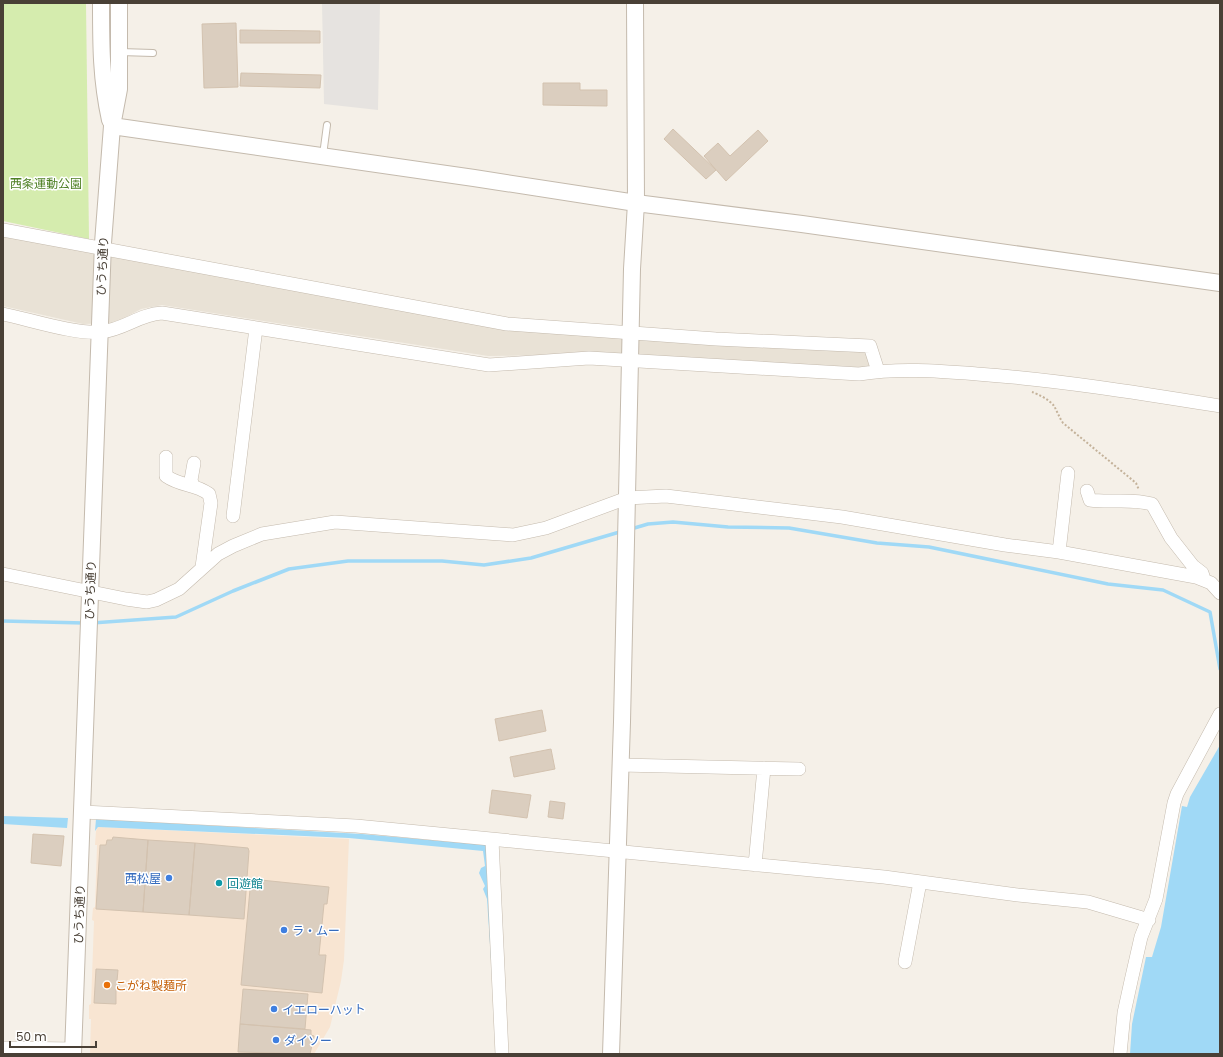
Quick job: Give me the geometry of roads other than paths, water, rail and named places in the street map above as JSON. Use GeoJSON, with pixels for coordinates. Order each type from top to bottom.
{"type":"FeatureCollection","features":[{"type":"Feature","properties":{"kind":"street","name":"ひうち通り"},"geometry":{"type":"LineString","coordinates":[[101,3],[102,78],[112,126]]}},
{"type":"Feature","properties":{"kind":"street","name":"ひうち通り"},"geometry":{"type":"LineString","coordinates":[[73,1052],[83,812],[89,591],[103,250],[112,126],[119,90],[119,3]]}},
{"type":"Feature","properties":{"kind":"street"},"geometry":{"type":"LineString","coordinates":[[611,1054],[630,361],[636,203],[635,3]]}},
{"type":"Feature","properties":{"kind":"street"},"geometry":{"type":"LineString","coordinates":[[112,126],[636,203],[802,224],[1220,283]]}},
{"type":"Feature","properties":{"kind":"street"},"geometry":{"type":"LineString","coordinates":[[3,230],[103,250],[218,269],[388,303],[507,324],[716,339],[870,346],[878,371]]}},
{"type":"Feature","properties":{"kind":"street"},"geometry":{"type":"LineString","coordinates":[[3,314],[68,328],[100,333],[112,330],[148,315],[162,312],[490,365],[589,358],[859,374],[878,371],[922,370],[1030,378],[1220,406]]}},
{"type":"Feature","properties":{"kind":"street"},"geometry":{"type":"LineString","coordinates":[[234,516],[256,328]]}},
{"type":"Feature","properties":{"kind":"street"},"geometry":{"type":"LineString","coordinates":[[166,457],[166,476],[176,483],[201,488],[209,494],[211,503],[202,567]]}},
{"type":"Feature","properties":{"kind":"street"},"geometry":{"type":"LineString","coordinates":[[193,486],[191,480],[194,463]]}},
{"type":"Feature","properties":{"kind":"street"},"geometry":{"type":"LineString","coordinates":[[1059,552],[1068,473]]}},
{"type":"Feature","properties":{"kind":"street"},"geometry":{"type":"LineString","coordinates":[[1087,491],[1090,500],[1103,502],[1117,500],[1143,501],[1152,504],[1171,538],[1193,566],[1202,573],[1204,580]]}},
{"type":"Feature","properties":{"kind":"street"},"geometry":{"type":"LineString","coordinates":[[3,574],[135,601],[156,600],[179,589],[218,554],[262,534],[304,526],[351,522],[512,535],[546,528],[627,498],[648,496],[686,498],[842,517],[1005,546],[1059,552],[1204,580],[1218,589],[1220,593]]}},
{"type":"Feature","properties":{"kind":"street"},"geometry":{"type":"LineString","coordinates":[[1120,1054],[1124,1013],[1131,981],[1141,938],[1156,899],[1177,794],[1220,714]]}},
{"type":"Feature","properties":{"kind":"street"},"geometry":{"type":"LineString","coordinates":[[620,765],[799,769]]}},
{"type":"Feature","properties":{"kind":"street"},"geometry":{"type":"LineString","coordinates":[[755,865],[764,768]]}},
{"type":"Feature","properties":{"kind":"street"},"geometry":{"type":"LineString","coordinates":[[83,812],[356,826],[492,840],[617,850],[657,856],[920,882],[1018,895],[1088,902],[1149,920]]}},
{"type":"Feature","properties":{"kind":"street"},"geometry":{"type":"LineString","coordinates":[[492,840],[502,1054]]}},
{"type":"Feature","properties":{"kind":"street"},"geometry":{"type":"LineString","coordinates":[[905,962],[920,882]]}},
{"type":"Feature","properties":{"kind":"street"},"geometry":{"type":"LineString","coordinates":[[3,1048],[73,1052]]}},
{"type":"Feature","properties":{"kind":"lane"},"geometry":{"type":"LineString","coordinates":[[120,52],[153,53]]}},
{"type":"Feature","properties":{"kind":"lane"},"geometry":{"type":"LineString","coordinates":[[323,156],[327,125]]}},
{"type":"Feature","properties":{"kind":"water"},"geometry":{"type":"Polygon","coordinates":[[[1220,745],[1220,1054],[1130,1054],[1132,1024],[1146,957],[1152,957],[1161,927],[1182,806],[1187,807],[1190,797],[1220,745]]]}},
{"type":"Feature","properties":{"kind":"water"},"geometry":{"type":"Polygon","coordinates":[[[3,816],[68,818],[67,828],[3,824],[3,816]]]}},
{"type":"Feature","properties":{"kind":"water"},"geometry":{"type":"Polygon","coordinates":[[[96,819],[362,834],[487,845],[495,1021],[487,899],[483,889],[485,886],[479,873],[481,868],[485,866],[483,851],[349,838],[98,827],[95,831],[96,819]]]}},
{"type":"Feature","properties":{"kind":"waterway"},"geometry":{"type":"LineString","coordinates":[[631,529],[648,524],[673,522],[728,527],[789,528],[877,543],[929,547],[1108,584],[1163,590],[1210,612],[1220,669]]}},
{"type":"Feature","properties":{"kind":"waterway"},"geometry":{"type":"LineString","coordinates":[[92,623],[176,617],[233,591],[289,569],[348,561],[442,561],[484,565],[531,558],[623,531]]}},
{"type":"Feature","properties":{"kind":"waterway"},"geometry":{"type":"LineString","coordinates":[[3,621],[84,623]]}},
{"type":"Feature","properties":{"kind":"place","name":"西松屋"},"geometry":{"type":"Point","coordinates":[169,878]}},
{"type":"Feature","properties":{"kind":"place","name":"回遊館"},"geometry":{"type":"Point","coordinates":[219,883]}},
{"type":"Feature","properties":{"kind":"place","name":"ラ・ムー"},"geometry":{"type":"Point","coordinates":[284,930]}},
{"type":"Feature","properties":{"kind":"place","name":"こがね製麺所"},"geometry":{"type":"Point","coordinates":[107,985]}},
{"type":"Feature","properties":{"kind":"place","name":"イエローハット"},"geometry":{"type":"Point","coordinates":[274,1009]}},
{"type":"Feature","properties":{"kind":"place","name":"ダイソー"},"geometry":{"type":"Point","coordinates":[276,1040]}},
{"type":"Feature","properties":{"kind":"park label","name":"西条運動公園"},"geometry":{"type":"Point","coordinates":[46,183]}}]}
